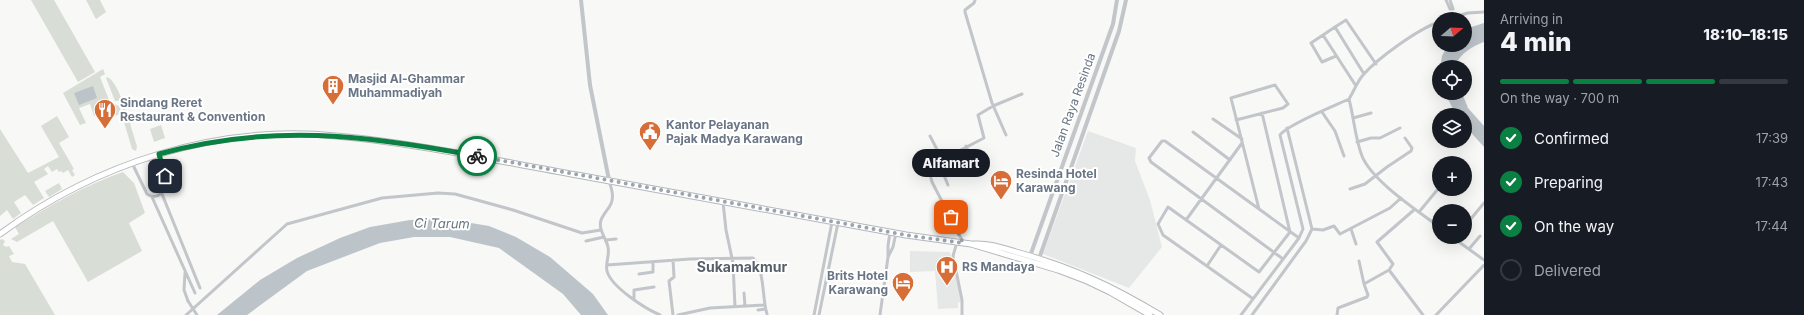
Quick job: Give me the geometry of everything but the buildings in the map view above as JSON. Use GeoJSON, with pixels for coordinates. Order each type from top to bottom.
{"type":"FeatureCollection","features":[{"type":"Feature","properties":{"kind":"main road"},"geometry":{"type":"LineString","coordinates":[[0,234],[60,195],[87,181],[159,154],[217,141],[251,136],[285,134],[334,135],[467,154],[893,233],[971,244],[990,245],[1030,256],[1084,274],[1122,292],[1160,315]]}},
{"type":"Feature","properties":{"kind":"main road"},"geometry":{"type":"LineString","coordinates":[[971,244],[1087,281],[1115,294],[1150,315]]}},
{"type":"Feature","properties":{"kind":"street"},"geometry":{"type":"LineString","coordinates":[[581,0],[590,85],[613,199],[609,208],[601,219],[601,230],[609,253],[606,270],[610,278],[634,299],[660,315]]}},
{"type":"Feature","properties":{"kind":"street"},"geometry":{"type":"LineString","coordinates":[[975,0],[974,3],[965,10],[965,12],[993,106],[1006,135]]}},
{"type":"Feature","properties":{"kind":"street","name":"Jalan Raya Resinda"},"geometry":{"type":"LineString","coordinates":[[1028,262],[1113,24],[1117,0]]}},
{"type":"Feature","properties":{"kind":"street","name":"Jalan Raya Resinda"},"geometry":{"type":"LineString","coordinates":[[1040,256],[1119,31],[1126,0]]}},
{"type":"Feature","properties":{"kind":"street"},"geometry":{"type":"LineString","coordinates":[[1446,0],[1450,10],[1453,9],[1450,0]]}},
{"type":"Feature","properties":{"kind":"street"},"geometry":{"type":"LineString","coordinates":[[1472,13],[1484,12]]}},
{"type":"Feature","properties":{"kind":"street"},"geometry":{"type":"LineString","coordinates":[[1336,56],[1325,62],[1321,60],[1311,43],[1344,20],[1376,64]]}},
{"type":"Feature","properties":{"kind":"street"},"geometry":{"type":"LineString","coordinates":[[1241,315],[1267,278],[1299,238],[1303,229],[1280,138],[1282,132],[1287,128],[1349,99],[1364,74],[1410,37],[1432,26]]}},
{"type":"Feature","properties":{"kind":"street"},"geometry":{"type":"LineString","coordinates":[[1335,27],[1364,74]]}},
{"type":"Feature","properties":{"kind":"street"},"geometry":{"type":"LineString","coordinates":[[1323,35],[1356,86]]}},
{"type":"Feature","properties":{"kind":"street"},"geometry":{"type":"LineString","coordinates":[[1097,68],[1105,70]]}},
{"type":"Feature","properties":{"kind":"street"},"geometry":{"type":"LineString","coordinates":[[1236,120],[1283,108],[1288,105],[1276,85],[1230,98],[1259,209]]}},
{"type":"Feature","properties":{"kind":"street"},"geometry":{"type":"LineString","coordinates":[[963,243],[928,170],[931,164],[984,138],[978,115],[993,106],[1022,94]]}},
{"type":"Feature","properties":{"kind":"street"},"geometry":{"type":"LineString","coordinates":[[1349,99],[1358,142],[1364,159],[1376,175],[1401,198],[1432,222]]}},
{"type":"Feature","properties":{"kind":"street"},"geometry":{"type":"LineString","coordinates":[[1322,112],[1335,131],[1344,156]]}},
{"type":"Feature","properties":{"kind":"street"},"geometry":{"type":"LineString","coordinates":[[1262,113],[1290,232]]}},
{"type":"Feature","properties":{"kind":"street"},"geometry":{"type":"LineString","coordinates":[[1353,118],[1371,113]]}},
{"type":"Feature","properties":{"kind":"street"},"geometry":{"type":"LineString","coordinates":[[1213,119],[1242,141]]}},
{"type":"Feature","properties":{"kind":"street"},"geometry":{"type":"LineString","coordinates":[[1252,315],[1306,241],[1312,229],[1287,128]]}},
{"type":"Feature","properties":{"kind":"street"},"geometry":{"type":"LineString","coordinates":[[1358,142],[1371,138],[1380,138],[1400,128]]}},
{"type":"Feature","properties":{"kind":"street"},"geometry":{"type":"LineString","coordinates":[[1193,132],[1230,160]]}},
{"type":"Feature","properties":{"kind":"street"},"geometry":{"type":"LineString","coordinates":[[930,136],[942,159]]}},
{"type":"Feature","properties":{"kind":"street"},"geometry":{"type":"LineString","coordinates":[[1350,190],[1365,184],[1412,150],[1405,138]]}},
{"type":"Feature","properties":{"kind":"street"},"geometry":{"type":"LineString","coordinates":[[1283,258],[1151,162],[1149,158],[1155,149],[1162,141],[1165,141],[1299,238]]}},
{"type":"Feature","properties":{"kind":"street"},"geometry":{"type":"LineString","coordinates":[[1186,220],[1242,141]]}},
{"type":"Feature","properties":{"kind":"street"},"geometry":{"type":"LineString","coordinates":[[966,146],[971,157]]}},
{"type":"Feature","properties":{"kind":"street"},"geometry":{"type":"LineString","coordinates":[[152,197],[162,194],[165,190],[165,176],[159,154]]}},
{"type":"Feature","properties":{"kind":"street"},"geometry":{"type":"LineString","coordinates":[[938,161],[948,184]]}},
{"type":"Feature","properties":{"kind":"street"},"geometry":{"type":"LineString","coordinates":[[132,163],[143,188],[152,197],[196,293]]}},
{"type":"Feature","properties":{"kind":"street"},"geometry":{"type":"LineString","coordinates":[[1059,173],[1068,176]]}},
{"type":"Feature","properties":{"kind":"street"},"geometry":{"type":"LineString","coordinates":[[186,315],[287,224],[382,198],[438,193],[455,194],[513,210],[582,232],[601,230]]}},
{"type":"Feature","properties":{"kind":"street"},"geometry":{"type":"LineString","coordinates":[[162,194],[200,288]]}},
{"type":"Feature","properties":{"kind":"street"},"geometry":{"type":"LineString","coordinates":[[1419,212],[1432,196]]}},
{"type":"Feature","properties":{"kind":"street"},"geometry":{"type":"LineString","coordinates":[[1312,229],[1323,230],[1334,226],[1340,234],[1390,208],[1401,198]]}},
{"type":"Feature","properties":{"kind":"street"},"geometry":{"type":"LineString","coordinates":[[723,202],[723,211],[734,273],[735,307]]}},
{"type":"Feature","properties":{"kind":"street"},"geometry":{"type":"LineString","coordinates":[[1472,218],[1484,203]]}},
{"type":"Feature","properties":{"kind":"street"},"geometry":{"type":"LineString","coordinates":[[723,211],[725,207],[736,204]]}},
{"type":"Feature","properties":{"kind":"street"},"geometry":{"type":"LineString","coordinates":[[1252,298],[1163,235],[1158,228],[1158,222],[1168,207],[1259,272],[1290,232]]}},
{"type":"Feature","properties":{"kind":"street"},"geometry":{"type":"LineString","coordinates":[[1364,284],[1389,270],[1393,265],[1377,242],[1415,209]]}},
{"type":"Feature","properties":{"kind":"street"},"geometry":{"type":"LineString","coordinates":[[814,315],[835,222]]}},
{"type":"Feature","properties":{"kind":"street"},"geometry":{"type":"LineString","coordinates":[[819,315],[835,222]]}},
{"type":"Feature","properties":{"kind":"street"},"geometry":{"type":"LineString","coordinates":[[1351,229],[1356,244]]}},
{"type":"Feature","properties":{"kind":"street"},"geometry":{"type":"LineString","coordinates":[[880,315],[888,257],[888,246],[893,233]]}},
{"type":"Feature","properties":{"kind":"street"},"geometry":{"type":"LineString","coordinates":[[888,257],[893,247],[893,233]]}},
{"type":"Feature","properties":{"kind":"street"},"geometry":{"type":"LineString","coordinates":[[1469,249],[1480,236]]}},
{"type":"Feature","properties":{"kind":"street"},"geometry":{"type":"LineString","coordinates":[[586,241],[616,238]]}},
{"type":"Feature","properties":{"kind":"street"},"geometry":{"type":"LineString","coordinates":[[957,242],[953,256],[962,300],[962,315]]}},
{"type":"Feature","properties":{"kind":"street"},"geometry":{"type":"LineString","coordinates":[[1462,244],[1484,260]]}},
{"type":"Feature","properties":{"kind":"street"},"geometry":{"type":"LineString","coordinates":[[1207,266],[1221,245]]}},
{"type":"Feature","properties":{"kind":"street"},"geometry":{"type":"LineString","coordinates":[[176,251],[183,247]]}},
{"type":"Feature","properties":{"kind":"street"},"geometry":{"type":"LineString","coordinates":[[607,265],[731,257],[753,258],[761,279],[764,304],[767,314]]}},
{"type":"Feature","properties":{"kind":"street"},"geometry":{"type":"LineString","coordinates":[[673,260],[674,277],[669,281],[673,315]]}},
{"type":"Feature","properties":{"kind":"street"},"geometry":{"type":"LineString","coordinates":[[1337,315],[1338,308],[1367,297],[1368,295],[1359,261]]}},
{"type":"Feature","properties":{"kind":"street"},"geometry":{"type":"LineString","coordinates":[[639,274],[653,273],[653,262]]}},
{"type":"Feature","properties":{"kind":"street"},"geometry":{"type":"LineString","coordinates":[[1436,315],[1484,265]]}},
{"type":"Feature","properties":{"kind":"street"},"geometry":{"type":"LineString","coordinates":[[1389,270],[1423,315]]}},
{"type":"Feature","properties":{"kind":"street"},"geometry":{"type":"LineString","coordinates":[[186,271],[184,290],[188,301],[197,315]]}},
{"type":"Feature","properties":{"kind":"street"},"geometry":{"type":"LineString","coordinates":[[1267,278],[1275,284]]}},
{"type":"Feature","properties":{"kind":"street"},"geometry":{"type":"LineString","coordinates":[[634,299],[634,290],[654,287]]}},
{"type":"Feature","properties":{"kind":"street"},"geometry":{"type":"LineString","coordinates":[[744,293],[745,306]]}},
{"type":"Feature","properties":{"kind":"street"},"geometry":{"type":"LineString","coordinates":[[678,315],[703,309],[764,304]]}},
{"type":"Feature","properties":{"kind":"street"},"geometry":{"type":"LineString","coordinates":[[758,310],[765,309]]}},
{"type":"Feature","properties":{"kind":"shaded area"},"geometry":{"type":"Polygon","coordinates":[[[31,0],[54,0],[95,72],[78,82],[31,0]]]}},
{"type":"Feature","properties":{"kind":"shaded area"},"geometry":{"type":"Polygon","coordinates":[[[86,0],[100,0],[106,12],[96,19],[86,0]]]}},
{"type":"Feature","properties":{"kind":"shaded area"},"geometry":{"type":"Polygon","coordinates":[[[103,69],[105,74],[100,77],[109,100],[107,103],[99,106],[101,114],[94,116],[90,104],[79,108],[86,123],[80,125],[63,93],[103,69]]]}},
{"type":"Feature","properties":{"kind":"shaded area"},"geometry":{"type":"Polygon","coordinates":[[[107,77],[112,81],[121,97],[137,146],[136,151],[132,149],[122,115],[123,105],[119,101],[115,101],[106,78],[107,77]]]}},
{"type":"Feature","properties":{"kind":"shaded area"},"geometry":{"type":"Polygon","coordinates":[[[115,104],[119,106],[121,110],[119,114],[115,116],[111,114],[109,110],[111,106],[115,104]]]}},
{"type":"Feature","properties":{"kind":"shaded area"},"geometry":{"type":"Polygon","coordinates":[[[57,116],[69,137],[59,143],[74,169],[72,170],[75,175],[72,177],[68,170],[63,173],[61,171],[59,172],[57,169],[52,172],[48,166],[44,169],[48,174],[34,182],[44,198],[33,205],[25,195],[14,202],[21,213],[13,219],[7,210],[0,216],[0,129],[28,173],[59,157],[41,126],[57,116]]]}},
{"type":"Feature","properties":{"kind":"shaded area"},"geometry":{"type":"Polygon","coordinates":[[[161,125],[165,138],[154,142],[150,129],[161,125]]]}},
{"type":"Feature","properties":{"kind":"shaded area"},"geometry":{"type":"Polygon","coordinates":[[[1088,131],[1136,148],[1135,161],[1150,200],[1162,247],[1129,288],[1043,254],[1088,131]]]}},
{"type":"Feature","properties":{"kind":"shaded area"},"geometry":{"type":"Polygon","coordinates":[[[123,172],[134,183],[145,213],[129,223],[142,251],[88,282],[53,221],[17,242],[11,239],[19,234],[15,227],[28,219],[81,190],[123,172]]]}},
{"type":"Feature","properties":{"kind":"shaded area"},"geometry":{"type":"Polygon","coordinates":[[[59,183],[62,189],[49,197],[45,191],[59,183]]]}},
{"type":"Feature","properties":{"kind":"shaded area"},"geometry":{"type":"Polygon","coordinates":[[[2,239],[5,241],[3,245],[6,247],[9,246],[14,254],[9,256],[12,262],[25,264],[55,315],[0,315],[0,240],[2,239]]]}},
{"type":"Feature","properties":{"kind":"shaded area","name":"RS Mandaya"},"geometry":{"type":"Polygon","coordinates":[[[910,251],[950,252],[962,301],[958,303],[958,308],[938,309],[935,271],[910,272],[910,251]]]}},
{"type":"Feature","properties":{"kind":"water"},"geometry":{"type":"Polygon","coordinates":[[[1484,23],[1484,42],[1472,48],[1472,27],[1484,23]]]}},
{"type":"Feature","properties":{"kind":"water"},"geometry":{"type":"Polygon","coordinates":[[[1444,52],[1466,52],[1458,60],[1441,60],[1444,52]]]}},
{"type":"Feature","properties":{"kind":"water"},"geometry":{"type":"Polygon","coordinates":[[[93,86],[97,98],[79,105],[74,93],[93,86]]]}},
{"type":"Feature","properties":{"kind":"water"},"geometry":{"type":"Polygon","coordinates":[[[1448,100],[1465,100],[1468,108],[1452,108],[1448,100]]]}},
{"type":"Feature","properties":{"kind":"water"},"geometry":{"type":"Polygon","coordinates":[[[1472,112],[1484,126],[1484,147],[1472,134],[1472,112]]]}},
{"type":"Feature","properties":{"kind":"water","name":"Ci Tarum"},"geometry":{"type":"Polygon","coordinates":[[[447,219],[489,226],[516,237],[550,257],[593,294],[608,315],[581,315],[563,294],[499,248],[450,237],[414,237],[380,243],[307,271],[247,315],[217,315],[260,280],[297,258],[340,238],[370,227],[410,220],[447,219]]]}},
{"type":"Feature","properties":{"kind":"way so far"},"geometry":{"type":"LineString","coordinates":[[477,156],[726,203],[906,235],[963,243],[951,217]]}},
{"type":"Feature","properties":{"kind":"place","name":"Masjid Al-Ghammar Muhammadiyah"},"geometry":{"type":"Point","coordinates":[333,106]}},
{"type":"Feature","properties":{"kind":"place","name":"Sindang Reret Restaurant & Convention"},"geometry":{"type":"Point","coordinates":[105,130]}},
{"type":"Feature","properties":{"kind":"place","name":"Kantor Pelayanan Pajak Madya Karawang"},"geometry":{"type":"Point","coordinates":[650,152]}},
{"type":"Feature","properties":{"kind":"place","name":"Resinda Hotel Karawang"},"geometry":{"type":"Point","coordinates":[1001,200]}},
{"type":"Feature","properties":{"kind":"place","name":"Alfamart"},"geometry":{"type":"Point","coordinates":[951,217]}},
{"type":"Feature","properties":{"kind":"place","name":"RS Mandaya"},"geometry":{"type":"Point","coordinates":[947,286]}},
{"type":"Feature","properties":{"kind":"place","name":"Brits Hotel Karawang"},"geometry":{"type":"Point","coordinates":[903,302]}},
{"type":"Feature","properties":{"kind":"district","name":"Sukamakmur"},"geometry":{"type":"Point","coordinates":[742,267]}},
{"type":"Feature","properties":{"kind":"route"},"geometry":{"type":"LineString","coordinates":[[165,176],[159,154],[184,147],[251,136],[285,134],[334,135],[477,156]]}}]}
